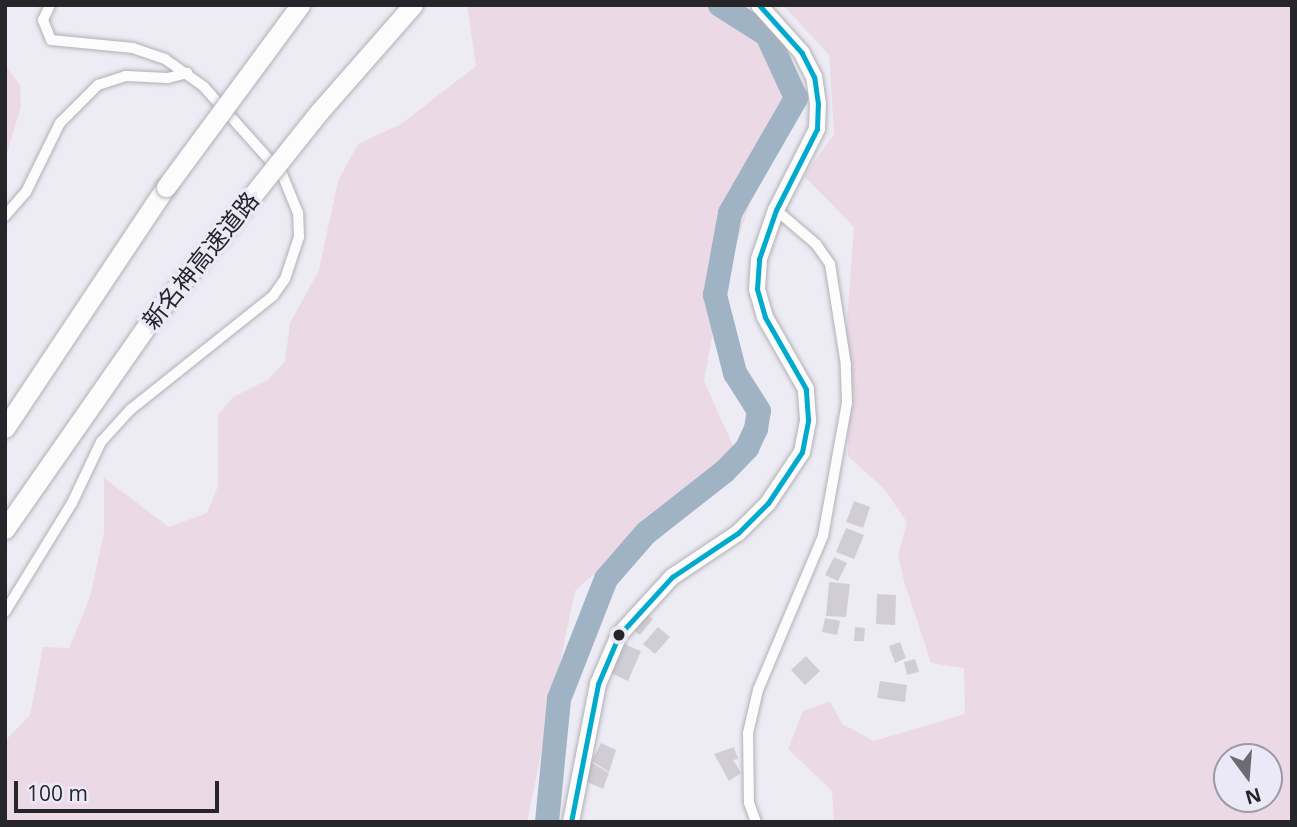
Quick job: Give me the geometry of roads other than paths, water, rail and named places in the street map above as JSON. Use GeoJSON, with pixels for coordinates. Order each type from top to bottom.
{"type":"FeatureCollection","features":[{"type":"Feature","properties":{"kind":"highway"},"geometry":{"type":"LineString","coordinates":[[5,428],[166,187],[300,5]]}},
{"type":"Feature","properties":{"kind":"highway","name":"新名神高速道路"},"geometry":{"type":"LineString","coordinates":[[5,528],[148,324],[319,112],[413,5]]}},
{"type":"Feature","properties":{"kind":"highway"},"geometry":{"type":"LineString","coordinates":[[5,534],[29,491]]}},
{"type":"Feature","properties":{"kind":"main road"},"geometry":{"type":"LineString","coordinates":[[571,822],[598,684],[619,635],[672,577],[738,533],[768,503],[802,452],[808,419],[806,389],[765,317],[757,289],[759,259],[776,210],[817,129],[818,104],[814,77],[802,53],[758,5]]}},
{"type":"Feature","properties":{"kind":"street"},"geometry":{"type":"LineString","coordinates":[[5,612],[72,503],[101,442],[130,410],[258,311],[285,279],[294,258],[298,212],[282,174],[187,73],[133,48],[51,40],[43,20],[50,5]]}},
{"type":"Feature","properties":{"kind":"street"},"geometry":{"type":"LineString","coordinates":[[5,216],[26,192],[60,123],[98,85],[126,76],[187,73]]}},
{"type":"Feature","properties":{"kind":"street"},"geometry":{"type":"LineString","coordinates":[[756,822],[750,803],[748,733],[758,690],[823,536],[847,402],[846,365],[830,264],[816,244],[776,210]]}},
{"type":"Feature","properties":{"kind":"waterway"},"geometry":{"type":"LineString","coordinates":[[547,822],[559,699],[606,579],[646,533],[725,471],[747,448],[756,429],[759,411],[735,373],[715,295],[730,213],[796,98],[767,35],[720,5]]}}]}
